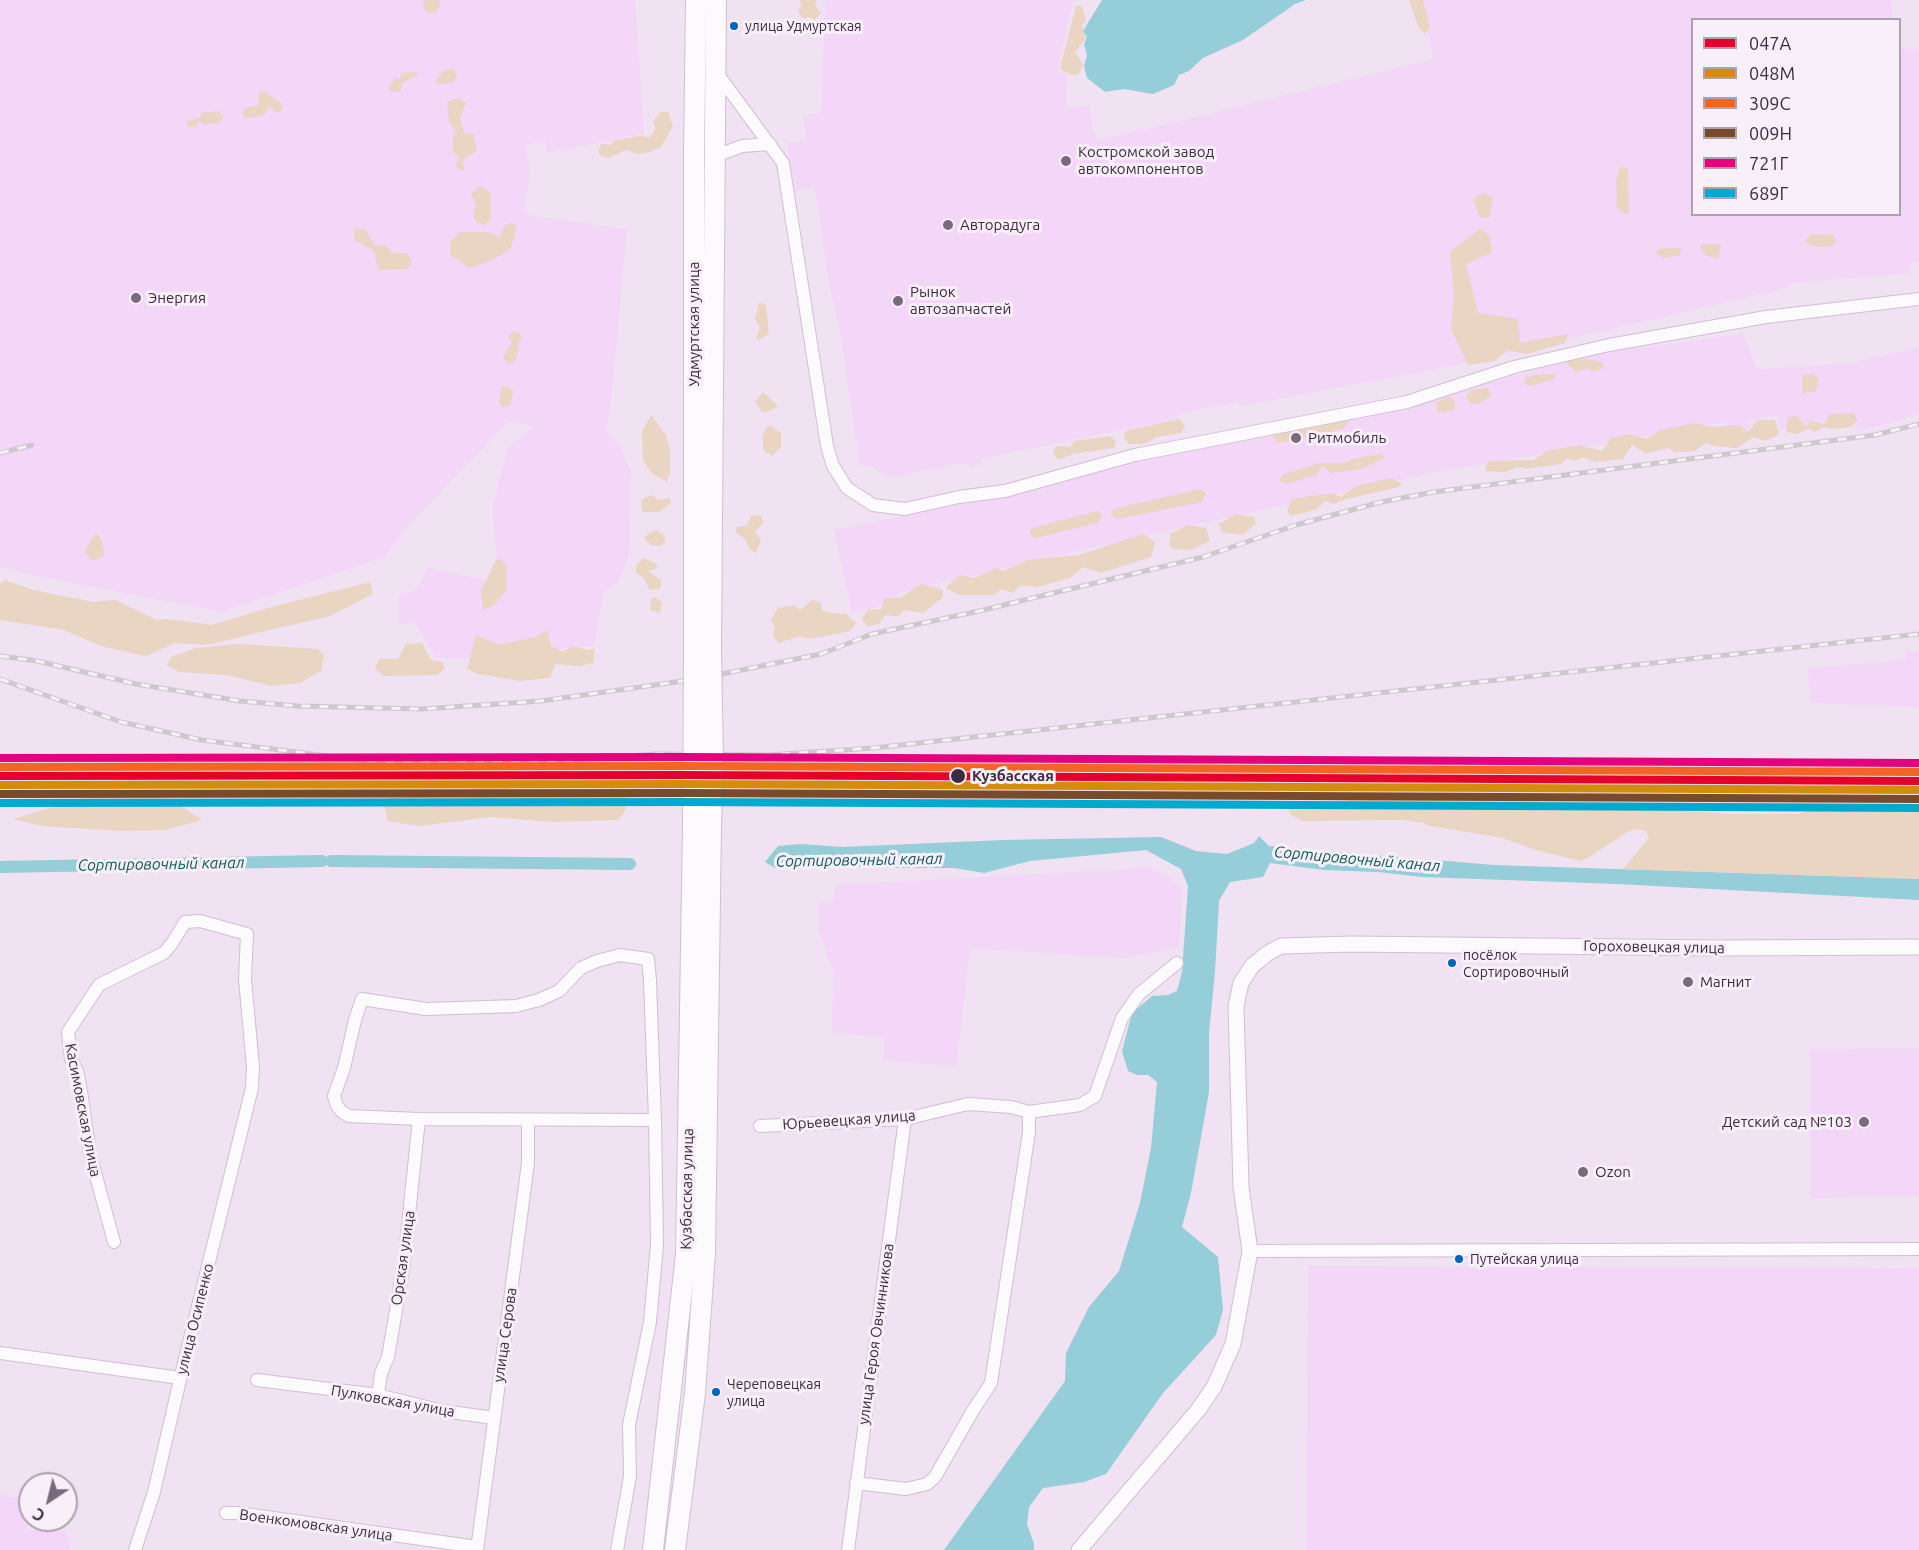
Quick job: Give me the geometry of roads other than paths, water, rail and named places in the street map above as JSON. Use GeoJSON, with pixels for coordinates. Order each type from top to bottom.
{"type":"FeatureCollection","features":[{"type":"Feature","properties":{"kind":"main road","name":"Удмуртская улица"},"geometry":{"type":"LineString","coordinates":[[696,0],[694,154],[703,648]]}},
{"type":"Feature","properties":{"kind":"main road","name":"Удмуртская улица"},"geometry":{"type":"LineString","coordinates":[[703,648],[716,156],[716,0]]}},
{"type":"Feature","properties":{"kind":"main road"},"geometry":{"type":"LineString","coordinates":[[702,826],[703,648]]}},
{"type":"Feature","properties":{"kind":"main road","name":"Кузбасская улица"},"geometry":{"type":"LineString","coordinates":[[652,1550],[686,1254],[702,826]]}},
{"type":"Feature","properties":{"kind":"main road","name":"Кузбасская улица"},"geometry":{"type":"LineString","coordinates":[[675,1550],[695,1393],[705,1253],[702,826]]}},
{"type":"Feature","properties":{"kind":"street"},"geometry":{"type":"LineString","coordinates":[[716,72],[783,163],[827,446],[833,466],[847,488],[873,505],[905,510],[959,497],[1005,491],[1135,455],[1407,402],[1514,367],[1609,345],[1766,317],[1919,299]]}},
{"type":"Feature","properties":{"kind":"street"},"geometry":{"type":"LineString","coordinates":[[716,156],[742,146],[770,144]]}},
{"type":"Feature","properties":{"kind":"street","name":"улица Осипенко"},"geometry":{"type":"LineString","coordinates":[[99,985],[164,953],[185,922],[200,921],[247,934],[245,978],[253,1067],[252,1088],[154,1492],[135,1550]]}},
{"type":"Feature","properties":{"kind":"street","name":"Гороховецкая улица"},"geometry":{"type":"LineString","coordinates":[[1250,1251],[1241,1186],[1236,1006],[1241,983],[1252,966],[1281,946],[1364,944],[1714,948],[1919,947]]}},
{"type":"Feature","properties":{"kind":"street","name":"Кузбасская улица"},"geometry":{"type":"LineString","coordinates":[[419,1119],[349,1116],[337,1106],[334,1096],[344,1068],[362,999],[426,1009],[516,1006],[539,1000],[559,991],[580,968],[597,961],[620,956],[648,959],[656,1120],[657,1245],[654,1298],[629,1425],[630,1476],[617,1550]]}},
{"type":"Feature","properties":{"kind":"street","name":"Юрьевецкая улица"},"geometry":{"type":"LineString","coordinates":[[760,1126],[905,1119],[968,1104],[1011,1107],[1029,1112],[1080,1105],[1095,1096],[1122,1018],[1139,994],[1177,963]]}},
{"type":"Feature","properties":{"kind":"street","name":"Касимовская улица"},"geometry":{"type":"LineString","coordinates":[[99,985],[68,1032],[71,1059],[77,1071],[81,1091],[90,1154],[114,1242]]}},
{"type":"Feature","properties":{"kind":"street"},"geometry":{"type":"LineString","coordinates":[[856,1483],[906,1489],[927,1484],[935,1477],[991,1383],[1029,1132],[1029,1112]]}},
{"type":"Feature","properties":{"kind":"street"},"geometry":{"type":"LineString","coordinates":[[419,1119],[656,1120]]}},
{"type":"Feature","properties":{"kind":"street","name":"Орская улица"},"geometry":{"type":"LineString","coordinates":[[378,1395],[381,1373],[388,1357],[404,1263],[419,1119]]}},
{"type":"Feature","properties":{"kind":"street","name":"улица Героя Овчинникова"},"geometry":{"type":"LineString","coordinates":[[848,1550],[905,1119]]}},
{"type":"Feature","properties":{"kind":"street","name":"улица Серова"},"geometry":{"type":"LineString","coordinates":[[477,1549],[528,1163],[528,1121]]}},
{"type":"Feature","properties":{"kind":"street"},"geometry":{"type":"LineString","coordinates":[[1078,1550],[1180,1432],[1214,1387],[1233,1344],[1250,1251],[1919,1249]]}},
{"type":"Feature","properties":{"kind":"street"},"geometry":{"type":"LineString","coordinates":[[0,1353],[180,1378]]}},
{"type":"Feature","properties":{"kind":"street","name":"Пулковская улица"},"geometry":{"type":"LineString","coordinates":[[257,1380],[378,1395],[443,1411],[494,1418]]}},
{"type":"Feature","properties":{"kind":"street","name":"Военкомовская улица"},"geometry":{"type":"LineString","coordinates":[[226,1513],[477,1549]]}},
{"type":"Feature","properties":{"kind":"water"},"geometry":{"type":"Polygon","coordinates":[[[1102,0],[1306,0],[1295,4],[1243,40],[1203,58],[1189,71],[1179,75],[1174,85],[1153,94],[1124,89],[1105,92],[1087,78],[1084,66],[1087,56],[1084,44],[1087,37],[1083,31],[1102,0]]]}},
{"type":"Feature","properties":{"kind":"water"},"geometry":{"type":"Polygon","coordinates":[[[1259,836],[1269,846],[1494,865],[1919,879],[1919,900],[1617,884],[1423,877],[1378,872],[1324,870],[1270,863],[1263,877],[1230,882],[1219,901],[1209,1033],[1209,1092],[1191,1193],[1182,1227],[1218,1257],[1223,1310],[1216,1335],[1163,1393],[1106,1474],[1084,1482],[1043,1488],[1029,1507],[1027,1524],[1034,1550],[944,1550],[1065,1381],[1066,1353],[1089,1307],[1119,1271],[1140,1203],[1151,1148],[1157,1082],[1148,1075],[1137,1075],[1128,1071],[1122,1051],[1132,1013],[1152,996],[1168,995],[1177,991],[1182,972],[1188,886],[1181,869],[1146,850],[1030,861],[984,873],[954,868],[812,865],[775,868],[765,862],[778,846],[800,844],[843,847],[1003,840],[1161,837],[1196,851],[1227,854],[1254,843],[1259,836]]]}},
{"type":"Feature","properties":{"kind":"waterway","name":"Сортировочный канал"},"geometry":{"type":"LineString","coordinates":[[0,867],[322,861]]}},
{"type":"Feature","properties":{"kind":"waterway","name":"Сортировочный канал"},"geometry":{"type":"LineString","coordinates":[[331,861],[630,864]]}},
{"type":"Feature","properties":{"kind":"railway"},"geometry":{"type":"LineString","coordinates":[[0,656],[37,661],[136,684],[240,701],[298,706],[422,709],[541,701],[697,679],[821,654],[872,634],[979,611],[1203,557],[1296,525],[1381,502],[1434,492],[1875,435],[1919,424]]}},
{"type":"Feature","properties":{"kind":"railway"},"geometry":{"type":"LineString","coordinates":[[0,453],[32,445]]}},
{"type":"Feature","properties":{"kind":"railway"},"geometry":{"type":"LineString","coordinates":[[0,679],[121,722],[202,740],[375,762],[562,761],[655,754],[768,755],[873,748],[1919,634]]}},
{"type":"Feature","properties":{"kind":"place","name":"улица Удмуртская"},"geometry":{"type":"Point","coordinates":[734,26]}},
{"type":"Feature","properties":{"kind":"place","name":"Костромской завод автокомпонентов"},"geometry":{"type":"Point","coordinates":[1066,161]}},
{"type":"Feature","properties":{"kind":"place","name":"Авторадуга"},"geometry":{"type":"Point","coordinates":[948,225]}},
{"type":"Feature","properties":{"kind":"place","name":"Энергия"},"geometry":{"type":"Point","coordinates":[136,298]}},
{"type":"Feature","properties":{"kind":"place","name":"Рынок автозапчастей"},"geometry":{"type":"Point","coordinates":[898,301]}},
{"type":"Feature","properties":{"kind":"place","name":"Ритмобиль"},"geometry":{"type":"Point","coordinates":[1296,438]}},
{"type":"Feature","properties":{"kind":"place","name":"Кузбасская"},"geometry":{"type":"Point","coordinates":[958,776]}},
{"type":"Feature","properties":{"kind":"place","name":"посёлок Сортировочный"},"geometry":{"type":"Point","coordinates":[1452,963]}},
{"type":"Feature","properties":{"kind":"place","name":"Магнит"},"geometry":{"type":"Point","coordinates":[1688,982]}},
{"type":"Feature","properties":{"kind":"place","name":"Детский сад №103"},"geometry":{"type":"Point","coordinates":[1864,1122]}},
{"type":"Feature","properties":{"kind":"place","name":"Ozon"},"geometry":{"type":"Point","coordinates":[1583,1172]}},
{"type":"Feature","properties":{"kind":"place","name":"Путейская улица"},"geometry":{"type":"Point","coordinates":[1459,1259]}},
{"type":"Feature","properties":{"kind":"place","name":"Череповецкая улица"},"geometry":{"type":"Point","coordinates":[716,1392]}}]}
